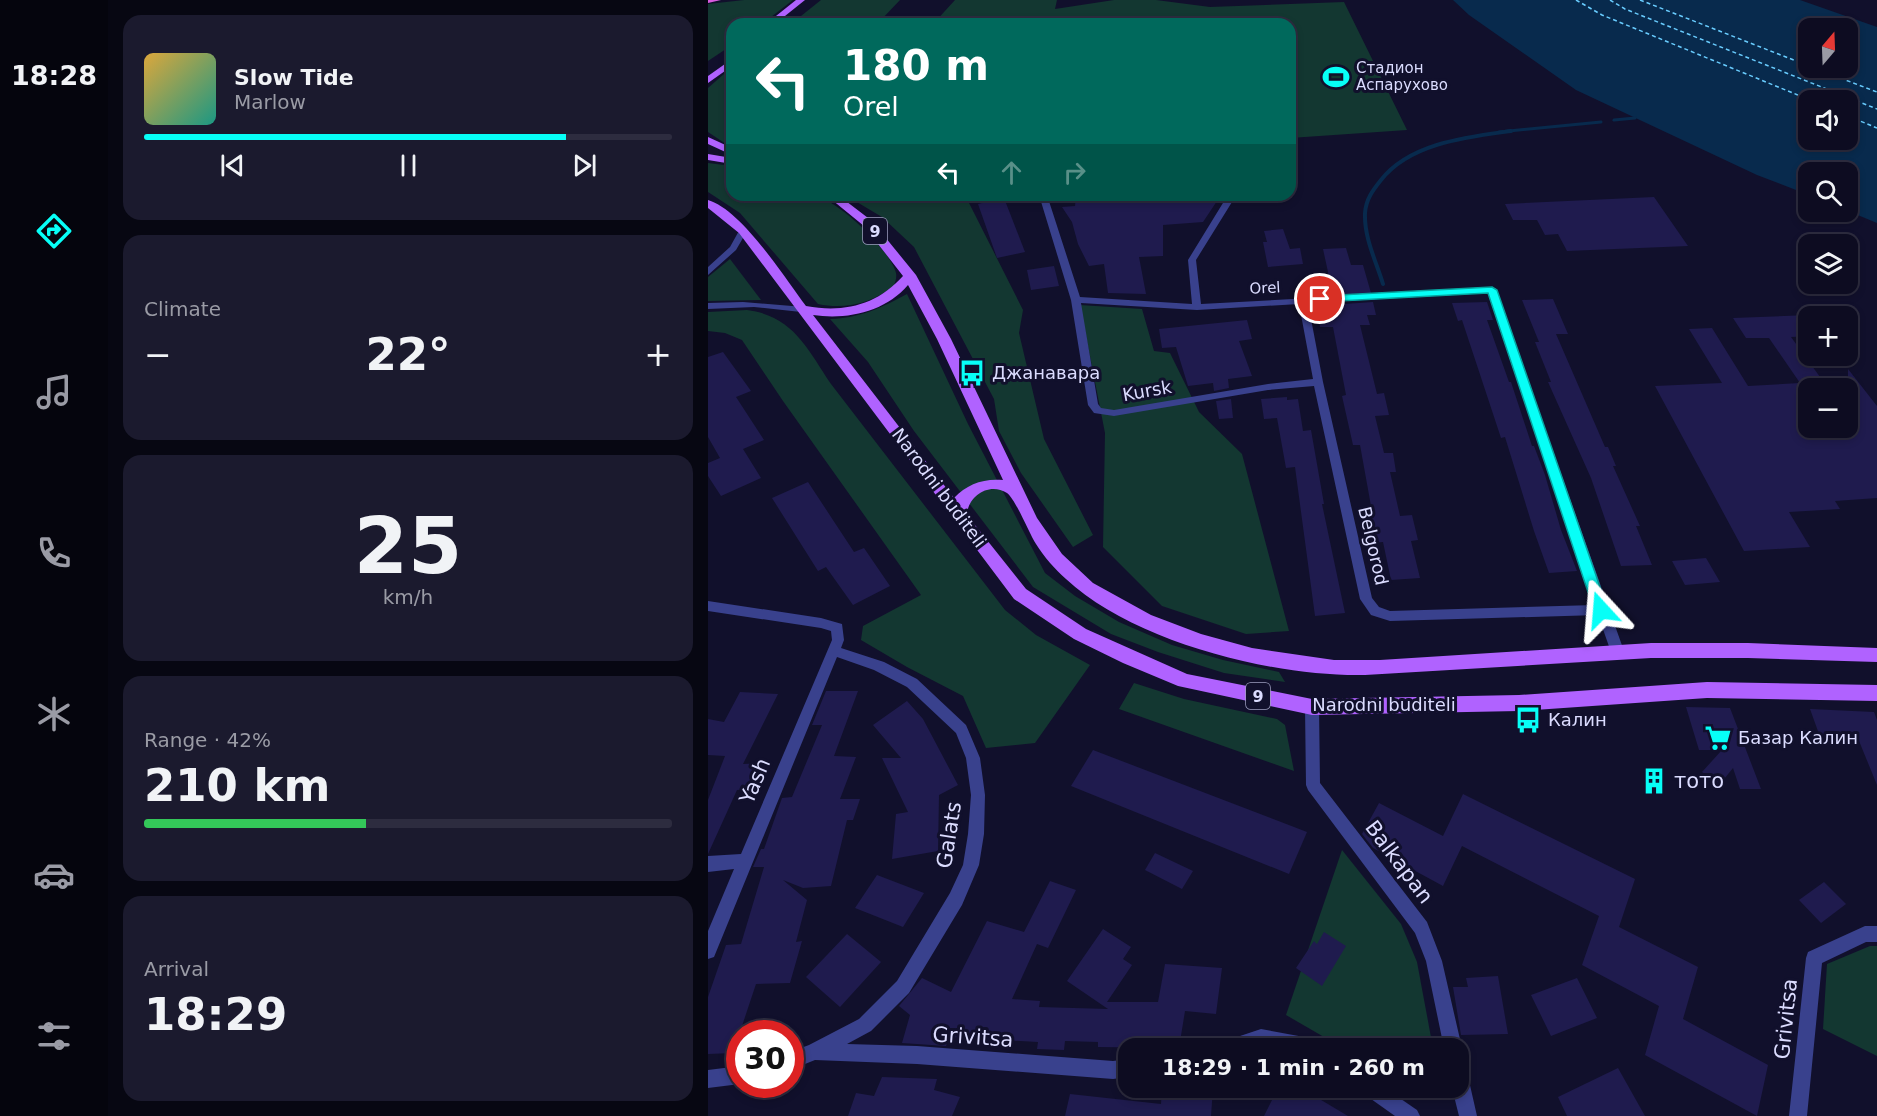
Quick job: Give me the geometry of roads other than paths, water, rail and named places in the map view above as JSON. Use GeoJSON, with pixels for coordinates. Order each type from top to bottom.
{"type":"FeatureCollection","features":[{"type":"Feature","properties":{"kind":"highway"},"geometry":{"type":"LineString","coordinates":[[708,1],[717,0]]}},
{"type":"Feature","properties":{"kind":"main road"},"geometry":{"type":"LineString","coordinates":[[778,18],[801,0]]}},
{"type":"Feature","properties":{"kind":"main road"},"geometry":{"type":"LineString","coordinates":[[792,18],[812,3]]}},
{"type":"Feature","properties":{"kind":"main road"},"geometry":{"type":"LineString","coordinates":[[708,69],[726,56]]}},
{"type":"Feature","properties":{"kind":"main road"},"geometry":{"type":"LineString","coordinates":[[708,80],[726,66]]}},
{"type":"Feature","properties":{"kind":"main road"},"geometry":{"type":"LineString","coordinates":[[708,141],[726,149]]}},
{"type":"Feature","properties":{"kind":"main road"},"geometry":{"type":"LineString","coordinates":[[708,157],[726,160]]}},
{"type":"Feature","properties":{"kind":"main road","name":"Narodni buditeli"},"geometry":{"type":"LineString","coordinates":[[839,201],[864,220],[890,246],[910,275],[965,380],[1015,491],[1042,543],[1080,585],[1108,603],[1142,620],[1233,651],[1306,666],[1362,668],[1617,651],[1697,650],[1877,655]]}},
{"type":"Feature","properties":{"kind":"main road","name":"Narodni buditeli"},"geometry":{"type":"LineString","coordinates":[[708,203],[721,211],[743,231],[1020,594],[1080,634],[1129,658],[1185,681],[1312,707],[1519,703],[1707,690],[1877,693]]}},
{"type":"Feature","properties":{"kind":"main road"},"geometry":{"type":"LineString","coordinates":[[801,309],[819,314],[837,314],[867,308],[892,296],[910,275]]}},
{"type":"Feature","properties":{"kind":"main road"},"geometry":{"type":"LineString","coordinates":[[959,516],[960,502],[976,489],[995,484],[1015,491]]}},
{"type":"Feature","properties":{"kind":"street","name":"Kursk"},"geometry":{"type":"LineString","coordinates":[[1045,201],[1076,300],[1093,405],[1103,413],[1268,387],[1318,382]]}},
{"type":"Feature","properties":{"kind":"street"},"geometry":{"type":"LineString","coordinates":[[1197,307],[1192,260],[1228,201]]}},
{"type":"Feature","properties":{"kind":"street"},"geometry":{"type":"LineString","coordinates":[[708,272],[733,248],[743,231]]}},
{"type":"Feature","properties":{"kind":"street","name":"Orel"},"geometry":{"type":"LineString","coordinates":[[1076,300],[1197,307],[1492,290],[1601,610]]}},
{"type":"Feature","properties":{"kind":"street","name":"Belgorod"},"geometry":{"type":"LineString","coordinates":[[1303,300],[1318,382],[1366,599],[1375,611],[1390,616],[1601,610]]}},
{"type":"Feature","properties":{"kind":"street"},"geometry":{"type":"LineString","coordinates":[[708,306],[731,303],[772,304],[801,309]]}},
{"type":"Feature","properties":{"kind":"street","name":"Yash"},"geometry":{"type":"LineString","coordinates":[[708,606],[821,622],[837,627],[838,640],[708,951]]}},
{"type":"Feature","properties":{"kind":"street"},"geometry":{"type":"LineString","coordinates":[[1601,610],[1617,651]]}},
{"type":"Feature","properties":{"kind":"street","name":"Galats"},"geometry":{"type":"LineString","coordinates":[[804,1056],[865,1026],[903,987],[956,899],[971,865],[976,834],[978,795],[973,758],[961,729],[912,683],[879,666],[833,650]]}},
{"type":"Feature","properties":{"kind":"street","name":"Balkapan"},"geometry":{"type":"LineString","coordinates":[[1312,707],[1313,786],[1421,928],[1434,960],[1451,1038]]}},
{"type":"Feature","properties":{"kind":"street"},"geometry":{"type":"LineString","coordinates":[[708,864],[744,861]]}},
{"type":"Feature","properties":{"kind":"street","name":"Grivitsa"},"geometry":{"type":"LineString","coordinates":[[1798,1116],[1814,958],[1865,934],[1877,934]]}},
{"type":"Feature","properties":{"kind":"street","name":"Grivitsa"},"geometry":{"type":"LineString","coordinates":[[814,1052],[917,1055],[1118,1069]]}},
{"type":"Feature","properties":{"kind":"street"},"geometry":{"type":"LineString","coordinates":[[708,1078],[726,1076]]}},
{"type":"Feature","properties":{"kind":"street"},"geometry":{"type":"LineString","coordinates":[[1385,1098],[1411,1116]]}},
{"type":"Feature","properties":{"kind":"street"},"geometry":{"type":"LineString","coordinates":[[1464,1098],[1468,1116]]}},
{"type":"Feature","properties":{"kind":"water"},"geometry":{"type":"Polygon","coordinates":[[[1453,0],[1800,0],[1851,18],[1798,18],[1798,78],[1858,78],[1858,20],[1877,27],[1877,223],[1858,215],[1858,162],[1798,162],[1798,191],[1757,175],[1576,90],[1469,15],[1453,0]]]}},
{"type":"Feature","properties":{"kind":"waterway"},"geometry":{"type":"LineString","coordinates":[[1614,120],[1635,118]]}},
{"type":"Feature","properties":{"kind":"waterway"},"geometry":{"type":"LineString","coordinates":[[1499,132],[1601,122]]}},
{"type":"Feature","properties":{"kind":"waterway"},"geometry":{"type":"LineString","coordinates":[[1383,284],[1368,240],[1365,222],[1368,199],[1381,180],[1393,168],[1423,150],[1458,139],[1511,131]]}},
{"type":"Feature","properties":{"kind":"place","name":"Стадион Аспарухово"},"geometry":{"type":"Point","coordinates":[1336,77]}},
{"type":"Feature","properties":{"kind":"place","name":"Джанавара"},"geometry":{"type":"Point","coordinates":[972,373]}},
{"type":"Feature","properties":{"kind":"place","name":"Калин"},"geometry":{"type":"Point","coordinates":[1528,720]}},
{"type":"Feature","properties":{"kind":"place","name":"Базар Калин"},"geometry":{"type":"Point","coordinates":[1718,738]}},
{"type":"Feature","properties":{"kind":"place","name":"тото"},"geometry":{"type":"Point","coordinates":[1654,781]}}]}
